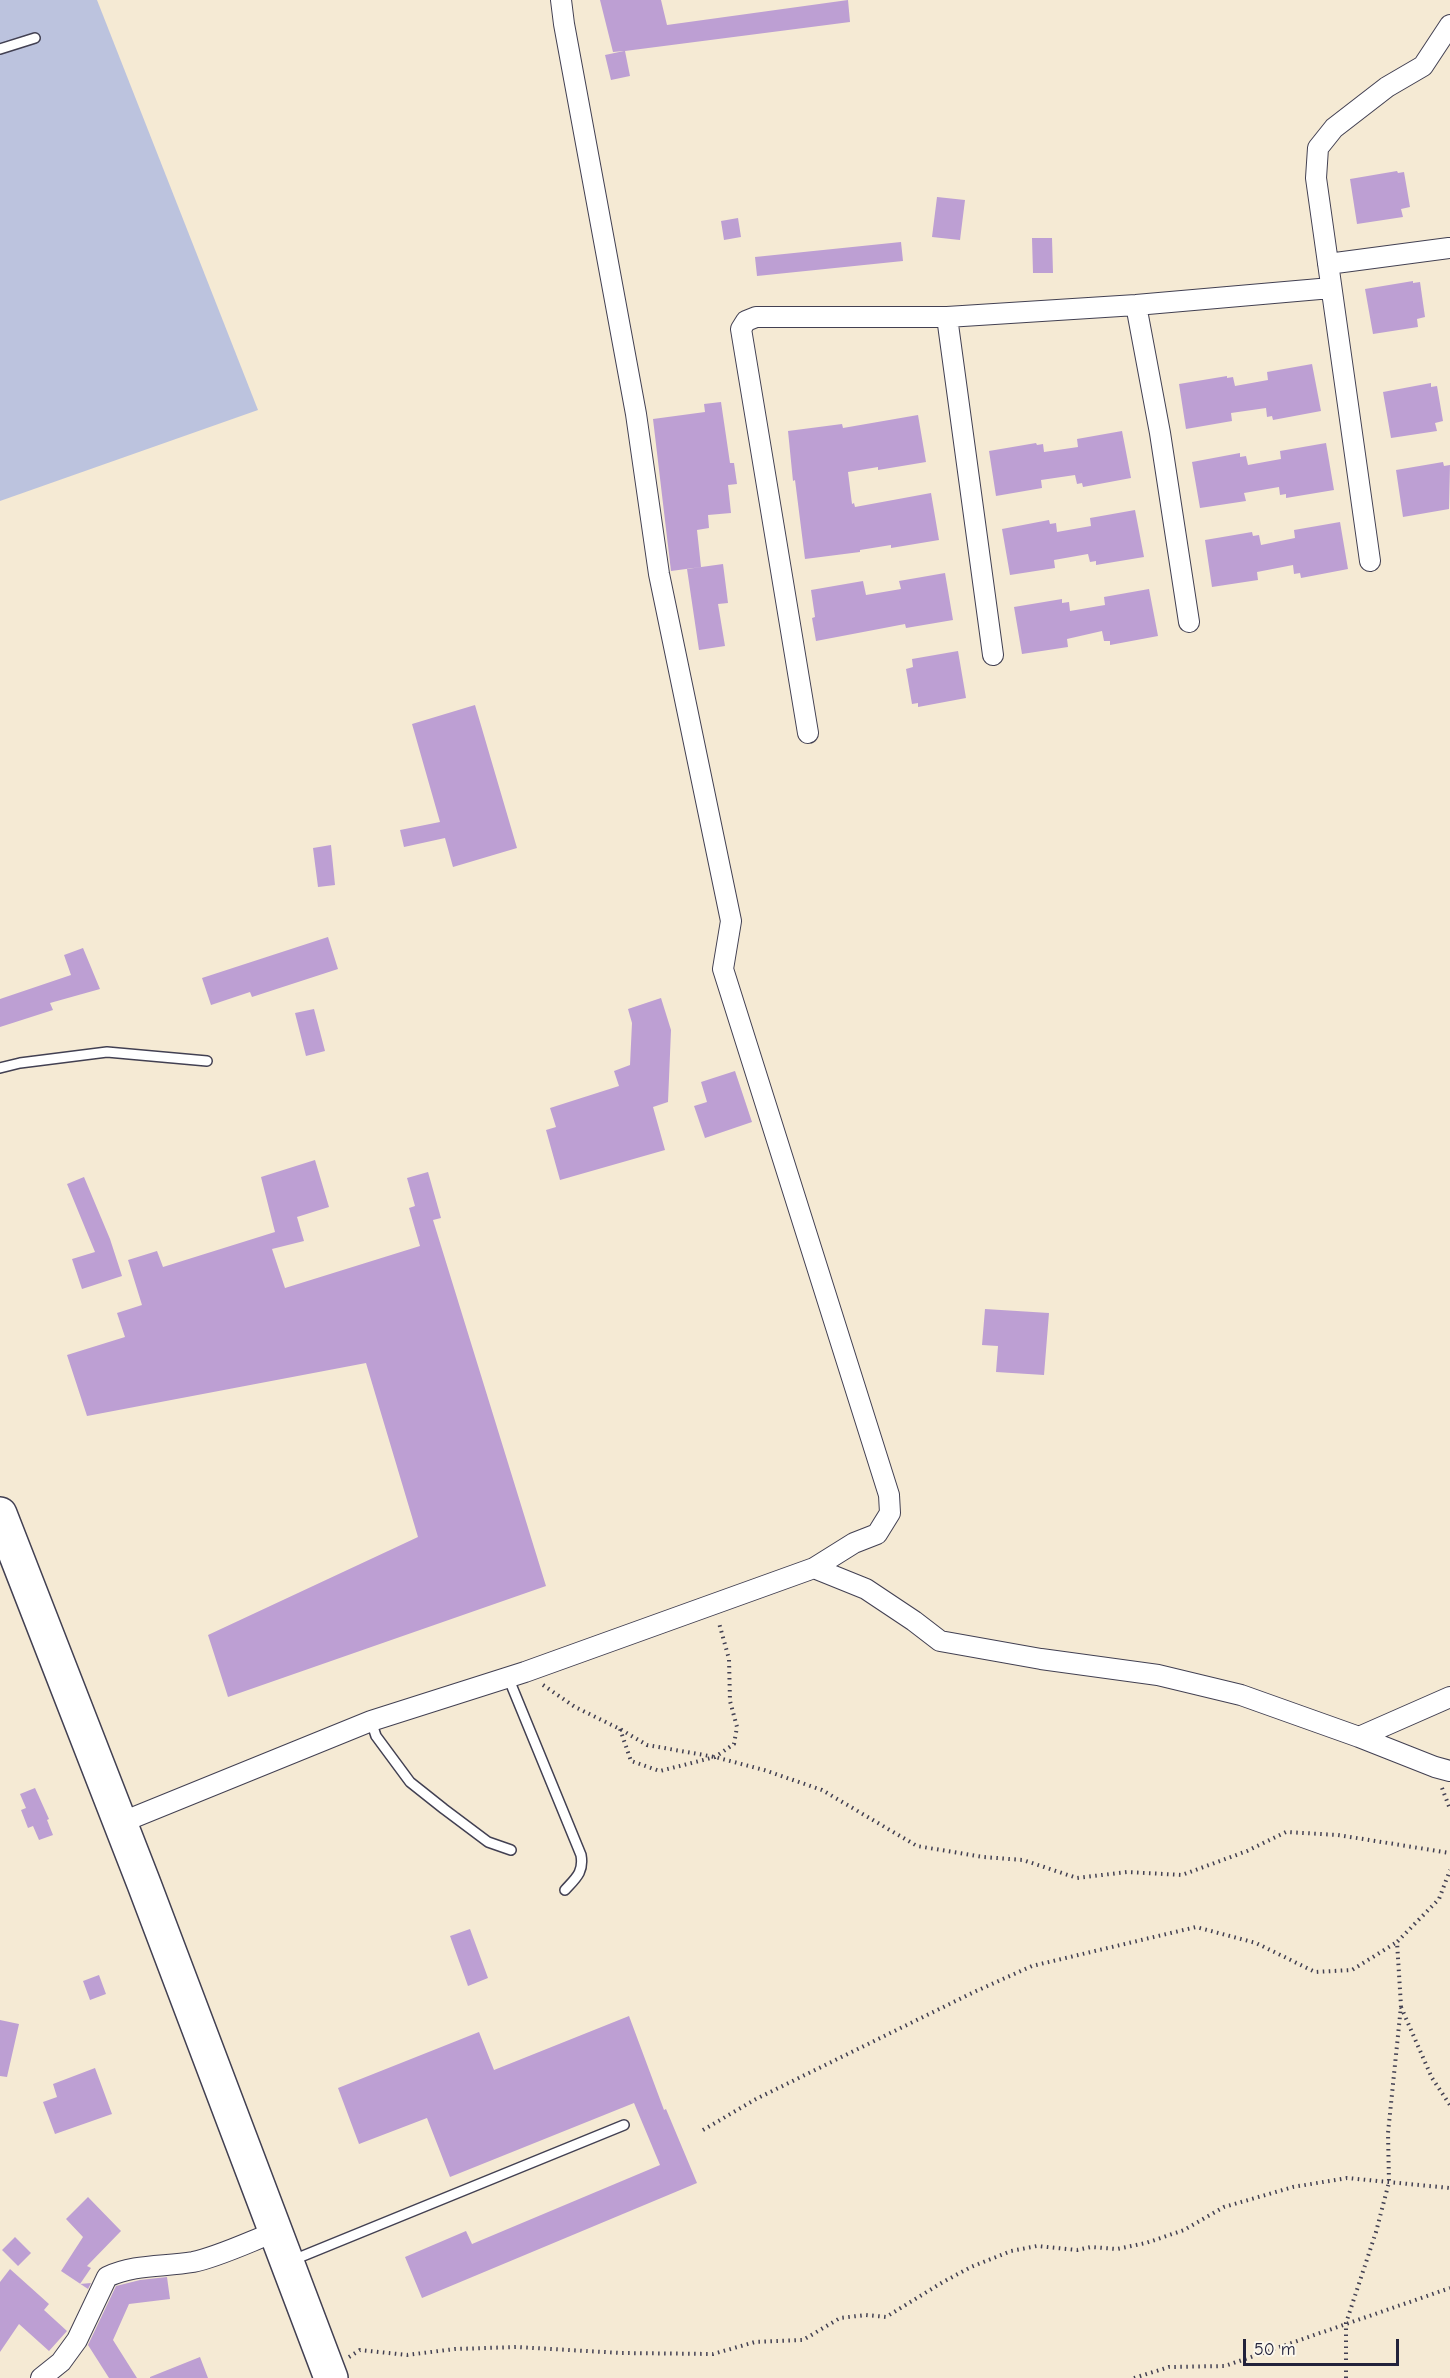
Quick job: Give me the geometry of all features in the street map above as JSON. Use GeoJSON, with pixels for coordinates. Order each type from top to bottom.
{"type":"FeatureCollection","features":[{"type":"Feature","properties":{"kind":"highway"},"geometry":{"type":"LineString","coordinates":[[0,1514],[144,1884],[330,2375]]}},
{"type":"Feature","properties":{"kind":"street"},"geometry":{"type":"LineString","coordinates":[[120,1823],[371,1720],[517,1674],[814,1568],[854,1543],[878,1534],[890,1513],[889,1495],[723,969],[731,921],[659,574],[636,414],[561,0]]}},
{"type":"Feature","properties":{"kind":"street"},"geometry":{"type":"LineString","coordinates":[[1370,561],[1316,178],[1318,148],[1334,128],[1388,87],[1423,66],[1450,25]]}},
{"type":"Feature","properties":{"kind":"street"},"geometry":{"type":"LineString","coordinates":[[1328,264],[1449,248]]}},
{"type":"Feature","properties":{"kind":"street"},"geometry":{"type":"LineString","coordinates":[[808,733],[741,329],[747,321],[756,317],[947,317],[1136,305],[1331,288]]}},
{"type":"Feature","properties":{"kind":"street"},"geometry":{"type":"LineString","coordinates":[[1136,305],[1160,433],[1189,621]]}},
{"type":"Feature","properties":{"kind":"street"},"geometry":{"type":"LineString","coordinates":[[947,317],[993,655]]}},
{"type":"Feature","properties":{"kind":"street"},"geometry":{"type":"LineString","coordinates":[[814,1568],[866,1589],[940,1641],[1041,1659],[1158,1675],[1241,1695],[1450,1771]]}},
{"type":"Feature","properties":{"kind":"street"},"geometry":{"type":"LineString","coordinates":[[1359,1737],[1450,1696]]}},
{"type":"Feature","properties":{"kind":"street"},"geometry":{"type":"LineString","coordinates":[[41,2378],[61,2362],[77,2340],[107,2277],[119,2271],[139,2267],[194,2262],[275,2232]]}},
{"type":"Feature","properties":{"kind":"lane"},"geometry":{"type":"LineString","coordinates":[[0,49],[34,38]]}},
{"type":"Feature","properties":{"kind":"lane"},"geometry":{"type":"LineString","coordinates":[[0,1068],[20,1063],[107,1052],[207,1061]]}},
{"type":"Feature","properties":{"kind":"lane"},"geometry":{"type":"LineString","coordinates":[[517,1674],[581,1855],[583,1867],[580,1874],[565,1890]]}},
{"type":"Feature","properties":{"kind":"lane"},"geometry":{"type":"LineString","coordinates":[[371,1720],[376,1736],[410,1782],[489,1842],[511,1850]]}},
{"type":"Feature","properties":{"kind":"lane"},"geometry":{"type":"LineString","coordinates":[[287,2262],[624,2125]]}},
{"type":"Feature","properties":{"kind":"path"},"geometry":{"type":"LineString","coordinates":[[620,1729],[631,1761],[660,1771],[715,1758],[734,1744],[737,1727],[730,1701],[729,1659],[714,1604]]}},
{"type":"Feature","properties":{"kind":"path"},"geometry":{"type":"LineString","coordinates":[[517,1674],[646,1745],[764,1770],[822,1790],[917,1846],[983,1857],[1023,1860],[1077,1878],[1127,1872],[1182,1875],[1247,1851],[1286,1832],[1338,1835],[1450,1853]]}},
{"type":"Feature","properties":{"kind":"path"},"geometry":{"type":"LineString","coordinates":[[704,2130],[756,2099],[1032,1966],[1196,1927],[1256,1943],[1315,1972],[1352,1970],[1397,1942],[1439,1899],[1450,1870]]}},
{"type":"Feature","properties":{"kind":"path"},"geometry":{"type":"LineString","coordinates":[[1346,2378],[1346,2323],[1376,2232],[1389,2182],[1389,2133],[1401,2006],[1397,1942]]}},
{"type":"Feature","properties":{"kind":"path"},"geometry":{"type":"LineString","coordinates":[[1401,2006],[1432,2078],[1450,2105]]}},
{"type":"Feature","properties":{"kind":"path"},"geometry":{"type":"LineString","coordinates":[[330,2375],[360,2350],[407,2355],[455,2349],[517,2347],[713,2355],[755,2342],[803,2340],[840,2318],[866,2315],[886,2317],[971,2267],[1011,2251],[1037,2246],[1077,2250],[1091,2247],[1117,2249],[1146,2243],[1184,2230],[1224,2207],[1293,2187],[1347,2178],[1450,2188]]}},
{"type":"Feature","properties":{"kind":"path"},"geometry":{"type":"LineString","coordinates":[[1134,2378],[1169,2367],[1224,2366],[1450,2288]]}},
{"type":"Feature","properties":{"kind":"shaded area"},"geometry":{"type":"Polygon","coordinates":[[[0,0],[97,0],[258,410],[0,501],[0,0]]]}},
{"type":"Feature","properties":{"kind":"building"},"geometry":{"type":"Polygon","coordinates":[[[600,0],[661,0],[667,25],[848,0],[850,22],[625,51],[630,76],[611,80],[605,55],[624,51],[613,52],[600,0]]]}},
{"type":"Feature","properties":{"kind":"building"},"geometry":{"type":"Polygon","coordinates":[[[1397,171],[1398,173],[1404,172],[1410,207],[1401,209],[1403,217],[1357,224],[1350,179],[1397,171]]]}},
{"type":"Feature","properties":{"kind":"building"},"geometry":{"type":"Polygon","coordinates":[[[937,197],[965,200],[960,240],[932,237],[937,197]]]}},
{"type":"Feature","properties":{"kind":"building"},"geometry":{"type":"Polygon","coordinates":[[[738,218],[741,237],[724,240],[721,221],[738,218]]]}},
{"type":"Feature","properties":{"kind":"building"},"geometry":{"type":"Polygon","coordinates":[[[1032,238],[1052,238],[1053,273],[1033,273],[1032,238]]]}},
{"type":"Feature","properties":{"kind":"building"},"geometry":{"type":"Polygon","coordinates":[[[901,242],[903,261],[757,276],[755,257],[901,242]]]}},
{"type":"Feature","properties":{"kind":"building"},"geometry":{"type":"Polygon","coordinates":[[[1413,281],[1413,283],[1420,282],[1425,317],[1417,319],[1418,327],[1373,334],[1365,289],[1413,281]]]}},
{"type":"Feature","properties":{"kind":"building"},"geometry":{"type":"Polygon","coordinates":[[[1312,364],[1321,411],[1273,420],[1272,416],[1267,417],[1266,408],[1231,413],[1232,421],[1186,429],[1179,384],[1227,376],[1227,378],[1233,377],[1235,386],[1268,380],[1267,372],[1312,364]]]}},
{"type":"Feature","properties":{"kind":"building"},"geometry":{"type":"Polygon","coordinates":[[[1431,383],[1431,387],[1437,386],[1443,421],[1435,423],[1437,431],[1391,438],[1383,392],[1431,383]]]}},
{"type":"Feature","properties":{"kind":"building"},"geometry":{"type":"Polygon","coordinates":[[[721,402],[730,463],[734,463],[737,484],[728,485],[731,513],[708,515],[709,528],[697,530],[701,567],[671,571],[653,419],[705,412],[704,404],[721,402]]]}},
{"type":"Feature","properties":{"kind":"building"},"geometry":{"type":"Polygon","coordinates":[[[918,415],[926,462],[878,470],[878,467],[848,472],[852,504],[854,503],[855,507],[931,493],[939,540],[805,559],[788,431],[842,424],[843,428],[918,415]]]}},
{"type":"Feature","properties":{"kind":"building"},"geometry":{"type":"Polygon","coordinates":[[[1122,431],[1131,478],[1083,487],[1082,483],[1077,484],[1075,475],[1041,480],[1042,488],[996,496],[989,451],[1036,443],[1037,445],[1043,444],[1044,452],[1078,447],[1077,439],[1122,431]]]}},
{"type":"Feature","properties":{"kind":"building"},"geometry":{"type":"Polygon","coordinates":[[[1326,443],[1334,490],[1286,498],[1286,494],[1280,495],[1279,487],[1244,493],[1246,501],[1200,508],[1192,462],[1240,453],[1240,457],[1246,456],[1248,465],[1281,459],[1280,451],[1326,443]]]}},
{"type":"Feature","properties":{"kind":"building"},"geometry":{"type":"Polygon","coordinates":[[[1443,462],[1444,466],[1450,465],[1449,509],[1403,517],[1396,470],[1443,462]]]}},
{"type":"Feature","properties":{"kind":"building"},"geometry":{"type":"Polygon","coordinates":[[[1135,510],[1144,557],[1096,565],[1096,561],[1090,562],[1088,554],[1054,560],[1055,568],[1010,575],[1002,529],[1049,520],[1050,524],[1056,523],[1057,532],[1091,526],[1090,518],[1135,510]]]}},
{"type":"Feature","properties":{"kind":"building"},"geometry":{"type":"Polygon","coordinates":[[[1340,522],[1348,569],[1301,578],[1300,573],[1294,574],[1293,565],[1257,572],[1258,580],[1212,587],[1205,540],[1252,532],[1253,536],[1259,535],[1261,545],[1295,538],[1294,530],[1340,522]]]}},
{"type":"Feature","properties":{"kind":"building"},"geometry":{"type":"Polygon","coordinates":[[[723,564],[728,603],[718,604],[725,646],[699,650],[687,569],[723,564]]]}},
{"type":"Feature","properties":{"kind":"building"},"geometry":{"type":"Polygon","coordinates":[[[945,573],[953,620],[906,628],[905,624],[816,641],[811,590],[863,581],[866,595],[901,589],[899,581],[945,573]]]}},
{"type":"Feature","properties":{"kind":"building"},"geometry":{"type":"Polygon","coordinates":[[[1149,589],[1158,636],[1110,645],[1110,641],[1104,641],[1102,631],[1067,639],[1068,647],[1022,654],[1014,607],[1062,599],[1062,603],[1069,602],[1070,611],[1105,605],[1104,597],[1149,589]]]}},
{"type":"Feature","properties":{"kind":"building"},"geometry":{"type":"Polygon","coordinates":[[[958,651],[966,698],[918,707],[918,703],[912,704],[906,669],[913,667],[912,659],[958,651]]]}},
{"type":"Feature","properties":{"kind":"building"},"geometry":{"type":"Polygon","coordinates":[[[475,705],[517,848],[453,867],[445,838],[404,847],[400,830],[440,822],[412,724],[475,705]]]}},
{"type":"Feature","properties":{"kind":"building"},"geometry":{"type":"Polygon","coordinates":[[[331,845],[335,885],[318,887],[313,848],[331,845]]]}},
{"type":"Feature","properties":{"kind":"building"},"geometry":{"type":"Polygon","coordinates":[[[328,937],[338,969],[252,997],[250,992],[211,1005],[202,978],[328,937]]]}},
{"type":"Feature","properties":{"kind":"building"},"geometry":{"type":"Polygon","coordinates":[[[83,948],[100,989],[50,1003],[53,1010],[0,1027],[0,999],[71,975],[64,955],[83,948]]]}},
{"type":"Feature","properties":{"kind":"building"},"geometry":{"type":"Polygon","coordinates":[[[661,998],[671,1030],[668,1102],[653,1107],[665,1150],[560,1180],[546,1130],[556,1127],[550,1108],[619,1086],[614,1071],[630,1065],[632,1023],[628,1009],[661,998]]]}},
{"type":"Feature","properties":{"kind":"building"},"geometry":{"type":"Polygon","coordinates":[[[314,1009],[325,1051],[306,1056],[295,1013],[314,1009]]]}},
{"type":"Feature","properties":{"kind":"building"},"geometry":{"type":"Polygon","coordinates":[[[735,1071],[752,1122],[705,1138],[694,1106],[707,1102],[701,1082],[735,1071]]]}},
{"type":"Feature","properties":{"kind":"building"},"geometry":{"type":"Polygon","coordinates":[[[315,1160],[329,1207],[297,1217],[304,1241],[272,1249],[285,1288],[420,1246],[409,1208],[415,1206],[407,1178],[428,1172],[441,1218],[433,1220],[546,1586],[228,1697],[208,1635],[418,1537],[366,1363],[87,1416],[67,1355],[125,1337],[117,1313],[142,1305],[128,1260],[157,1251],[163,1267],[275,1232],[261,1177],[315,1160]]]}},
{"type":"Feature","properties":{"kind":"building"},"geometry":{"type":"Polygon","coordinates":[[[84,1177],[110,1239],[122,1276],[82,1289],[72,1259],[95,1252],[67,1184],[84,1177]]]}},
{"type":"Feature","properties":{"kind":"building"},"geometry":{"type":"Polygon","coordinates":[[[985,1309],[1049,1313],[1044,1375],[996,1372],[998,1346],[982,1345],[985,1309]]]}},
{"type":"Feature","properties":{"kind":"building"},"geometry":{"type":"Polygon","coordinates":[[[35,1788],[49,1819],[47,1820],[53,1835],[39,1840],[33,1826],[28,1828],[21,1810],[26,1808],[20,1794],[35,1788]]]}},
{"type":"Feature","properties":{"kind":"building"},"geometry":{"type":"Polygon","coordinates":[[[470,1929],[488,1978],[468,1986],[450,1936],[470,1929]]]}},
{"type":"Feature","properties":{"kind":"building"},"geometry":{"type":"Polygon","coordinates":[[[99,1975],[106,1994],[90,2000],[83,1981],[99,1975]]]}},
{"type":"Feature","properties":{"kind":"building"},"geometry":{"type":"Polygon","coordinates":[[[629,2016],[664,2110],[666,2109],[697,2183],[422,2298],[405,2257],[466,2231],[472,2244],[660,2165],[634,2103],[450,2177],[427,2118],[359,2144],[338,2088],[479,2032],[494,2070],[629,2016]]]}},
{"type":"Feature","properties":{"kind":"building"},"geometry":{"type":"Polygon","coordinates":[[[0,2020],[19,2024],[7,2077],[0,2076],[0,2020]]]}},
{"type":"Feature","properties":{"kind":"building"},"geometry":{"type":"Polygon","coordinates":[[[95,2068],[112,2114],[55,2134],[43,2102],[57,2097],[53,2084],[95,2068]]]}},
{"type":"Feature","properties":{"kind":"building"},"geometry":{"type":"Polygon","coordinates":[[[88,2197],[121,2231],[87,2266],[91,2268],[80,2284],[61,2271],[83,2237],[66,2219],[88,2197]]]}},
{"type":"Feature","properties":{"kind":"building"},"geometry":{"type":"Polygon","coordinates":[[[15,2237],[31,2253],[18,2266],[2,2250],[15,2237]]]}},
{"type":"Feature","properties":{"kind":"building"},"geometry":{"type":"Polygon","coordinates":[[[10,2269],[49,2304],[44,2310],[67,2331],[49,2351],[19,2324],[0,2352],[0,2282],[10,2269]]]}},
{"type":"Feature","properties":{"kind":"building"},"geometry":{"type":"Polygon","coordinates":[[[167,2277],[170,2299],[129,2304],[113,2340],[137,2378],[109,2378],[88,2345],[116,2286],[167,2277]]]}},
{"type":"Feature","properties":{"kind":"building"},"geometry":{"type":"Polygon","coordinates":[[[91,2283],[88,2289],[80,2284],[91,2283]]]}},
{"type":"Feature","properties":{"kind":"building"},"geometry":{"type":"Polygon","coordinates":[[[200,2357],[208,2378],[150,2378],[150,2377],[200,2357]]]}}]}
